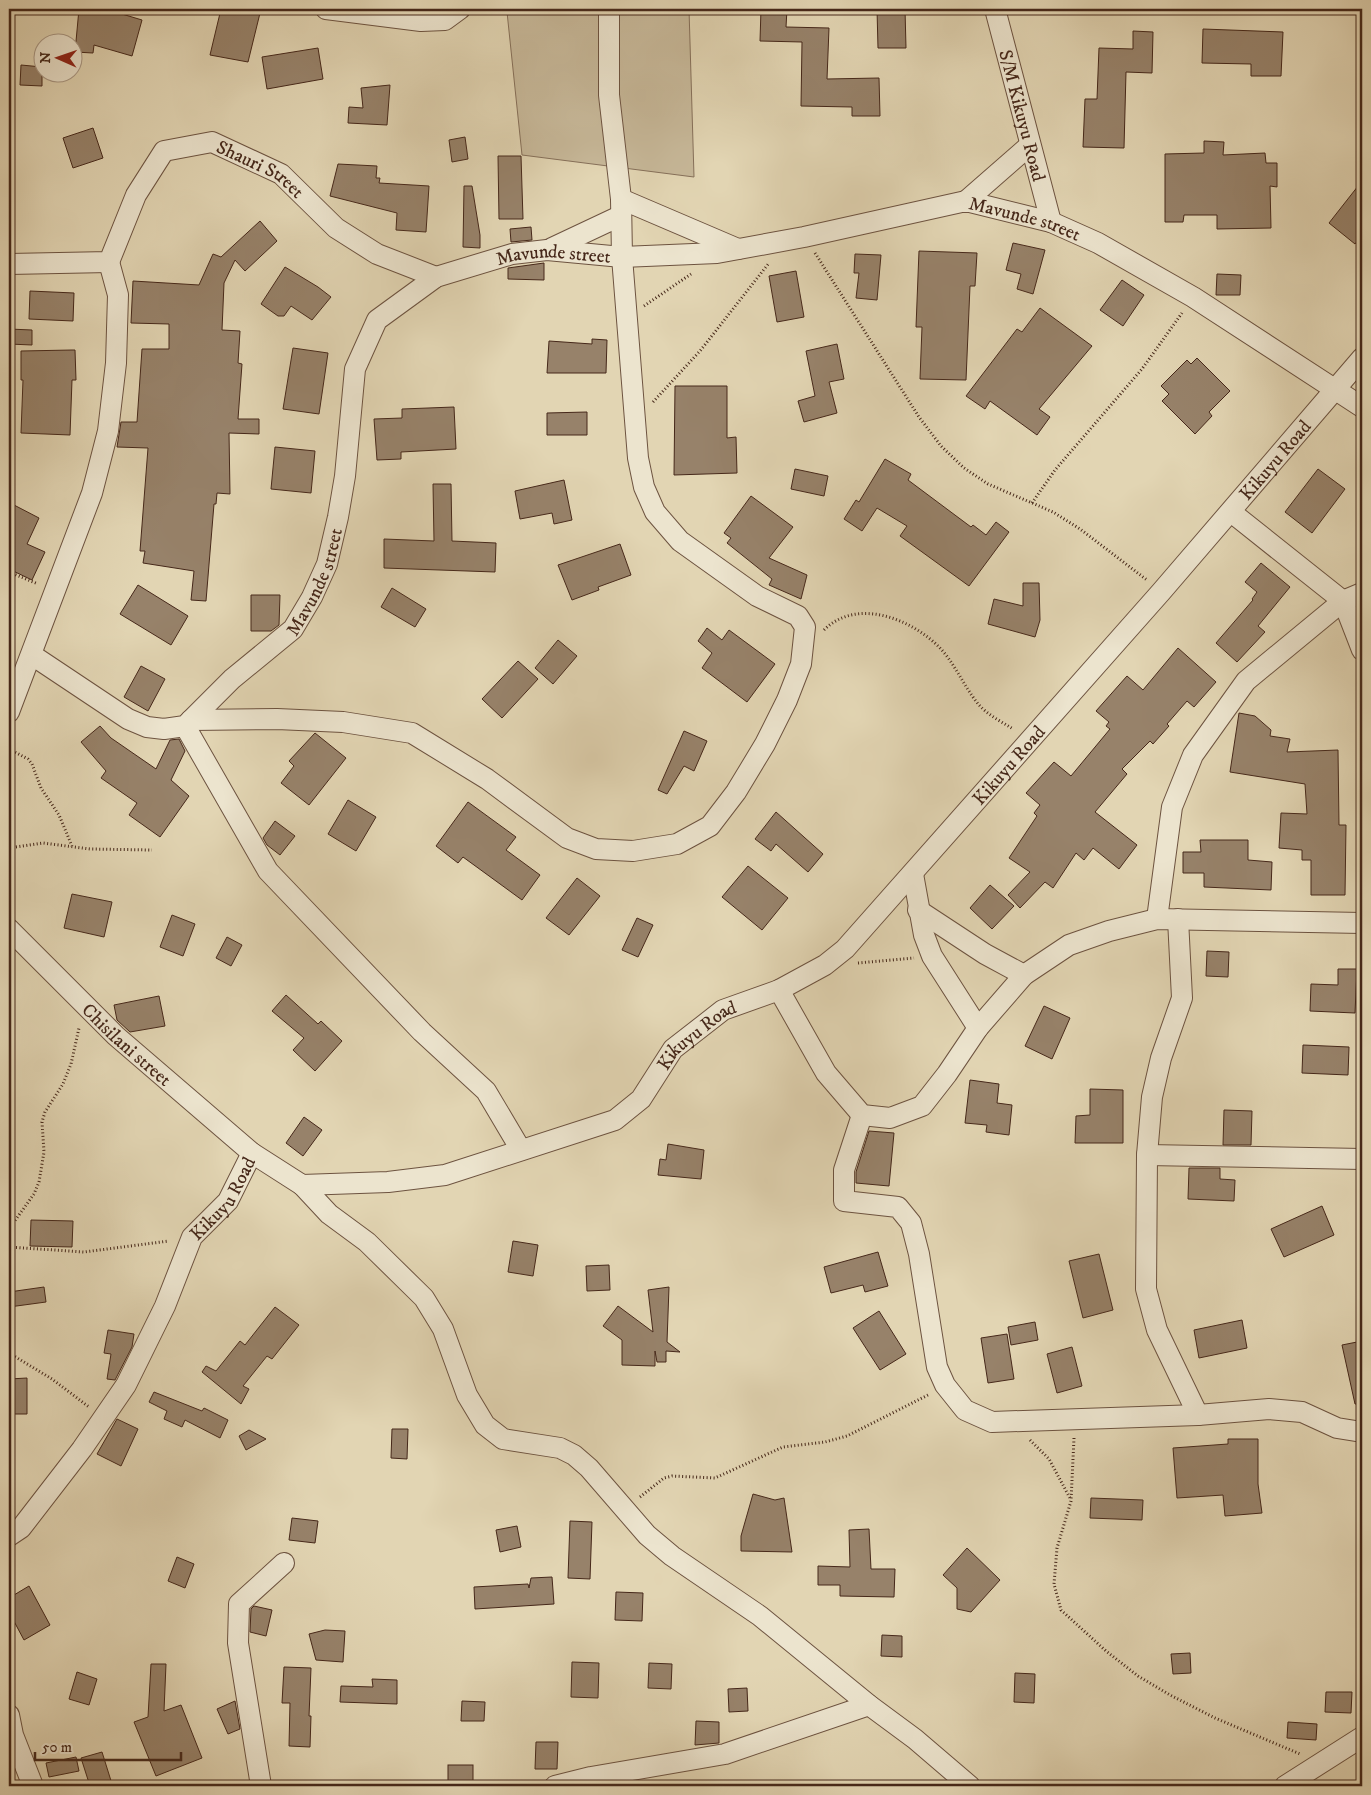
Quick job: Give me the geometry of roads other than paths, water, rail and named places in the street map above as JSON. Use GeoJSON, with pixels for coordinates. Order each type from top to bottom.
{"type":"FeatureCollection","features":[{"type":"Feature","properties":{"kind":"street"},"geometry":{"type":"LineString","coordinates":[[326,9],[421,21],[445,20],[460,9]]}},
{"type":"Feature","properties":{"kind":"street"},"geometry":{"type":"LineString","coordinates":[[32,656],[128,719],[147,728],[164,729],[188,723],[277,719],[343,722],[412,734],[487,779],[567,838],[596,850],[633,851],[677,844],[710,826],[736,792],[766,744],[787,700],[801,664],[805,626],[798,616],[757,596],[680,540],[655,512],[644,487],[638,458],[622,256],[621,208],[609,95],[609,9]]}},
{"type":"Feature","properties":{"kind":"street","name":"S/M Kikuyu Road"},"geometry":{"type":"LineString","coordinates":[[995,9],[1052,222]]}},
{"type":"Feature","properties":{"kind":"street","name":"Shauri Street"},"geometry":{"type":"LineString","coordinates":[[109,262],[136,195],[164,151],[212,142],[281,174],[336,228],[368,248],[436,277]]}},
{"type":"Feature","properties":{"kind":"street"},"geometry":{"type":"LineString","coordinates":[[966,201],[1030,145]]}},
{"type":"Feature","properties":{"kind":"street","name":"Mavunde street"},"geometry":{"type":"LineString","coordinates":[[188,723],[232,679],[294,629],[312,597],[327,564],[338,517],[345,476],[355,368],[377,320],[436,277],[512,254],[548,250],[622,256],[717,253],[795,239],[966,201],[1052,222],[1098,243],[1193,297],[1362,407]]}},
{"type":"Feature","properties":{"kind":"street"},"geometry":{"type":"LineString","coordinates":[[548,250],[621,208],[738,249]]}},
{"type":"Feature","properties":{"kind":"street"},"geometry":{"type":"LineString","coordinates":[[9,264],[109,262],[118,295],[116,363],[108,431],[92,493],[32,656],[9,712]]}},
{"type":"Feature","properties":{"kind":"street","name":"Kikuyu Road"},"geometry":{"type":"LineString","coordinates":[[9,1536],[21,1528],[103,1418],[130,1376],[164,1306],[192,1237],[228,1200],[252,1153],[302,1185],[388,1182],[445,1175],[615,1120],[641,1099],[673,1049],[723,1010],[779,990],[825,965],[845,949],[1231,512],[1362,358]]}},
{"type":"Feature","properties":{"kind":"street"},"geometry":{"type":"LineString","coordinates":[[1231,512],[1343,601],[1362,650]]}},
{"type":"Feature","properties":{"kind":"street"},"geometry":{"type":"LineString","coordinates":[[1157,920],[1172,808],[1193,755],[1246,681],[1343,601],[1362,593]]}},
{"type":"Feature","properties":{"kind":"street"},"geometry":{"type":"LineString","coordinates":[[188,723],[268,871],[422,1032],[486,1091],[521,1150]]}},
{"type":"Feature","properties":{"kind":"street"},"geometry":{"type":"LineString","coordinates":[[913,874],[918,910],[932,956],[978,1028]]}},
{"type":"Feature","properties":{"kind":"street"},"geometry":{"type":"LineString","coordinates":[[918,910],[985,954],[1024,975]]}},
{"type":"Feature","properties":{"kind":"street"},"geometry":{"type":"LineString","coordinates":[[1178,919],[1182,998],[1161,1058],[1154,1087],[1147,1155],[1146,1289],[1157,1330],[1198,1415]]}},
{"type":"Feature","properties":{"kind":"street"},"geometry":{"type":"LineString","coordinates":[[779,990],[826,1073],[862,1115],[890,1118],[922,1106],[978,1028],[1024,975],[1069,945],[1109,931],[1157,920],[1362,923]]}},
{"type":"Feature","properties":{"kind":"street","name":"Chisilani street"},"geometry":{"type":"LineString","coordinates":[[9,929],[116,1036],[252,1153]]}},
{"type":"Feature","properties":{"kind":"street"},"geometry":{"type":"LineString","coordinates":[[862,1115],[844,1170],[844,1201],[898,1207],[911,1223],[919,1254],[937,1367],[945,1385],[966,1410],[992,1422],[1198,1415],[1269,1409],[1302,1412],[1337,1428],[1362,1432]]}},
{"type":"Feature","properties":{"kind":"street"},"geometry":{"type":"LineString","coordinates":[[1147,1155],[1362,1159]]}},
{"type":"Feature","properties":{"kind":"street"},"geometry":{"type":"LineString","coordinates":[[302,1185],[329,1214],[367,1242],[424,1298],[442,1329],[467,1395],[485,1425],[503,1439],[560,1448],[574,1455],[626,1509],[647,1534],[672,1556],[760,1616],[915,1739],[970,1786]]}},
{"type":"Feature","properties":{"kind":"street"},"geometry":{"type":"LineString","coordinates":[[261,1786],[238,1644],[239,1604],[284,1563]]}},
{"type":"Feature","properties":{"kind":"street"},"geometry":{"type":"LineString","coordinates":[[554,1786],[591,1777],[725,1754],[869,1704]]}},
{"type":"Feature","properties":{"kind":"street"},"geometry":{"type":"LineString","coordinates":[[9,1715],[13,1735],[32,1786]]}},
{"type":"Feature","properties":{"kind":"street"},"geometry":{"type":"LineString","coordinates":[[1286,1786],[1323,1764],[1362,1737]]}}]}
